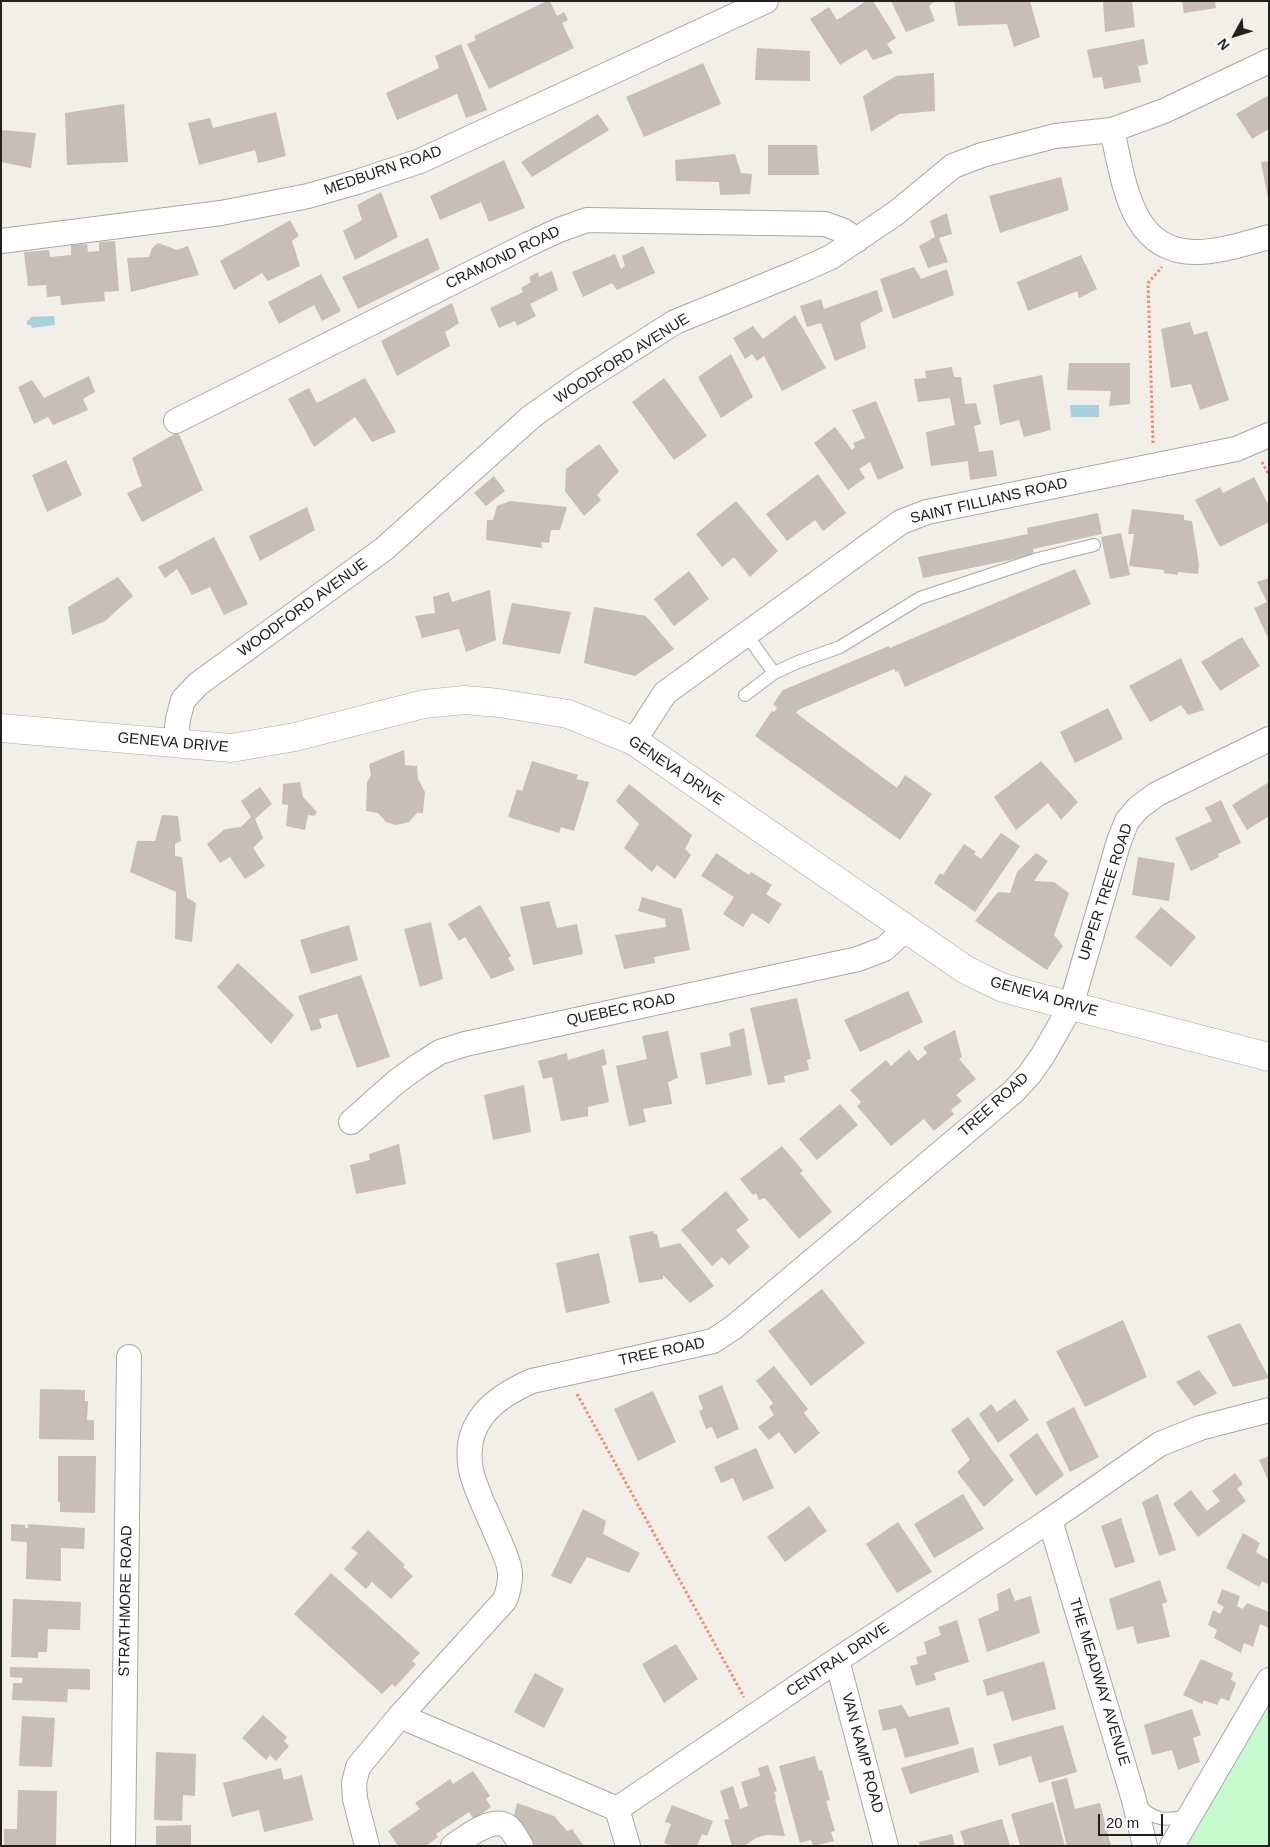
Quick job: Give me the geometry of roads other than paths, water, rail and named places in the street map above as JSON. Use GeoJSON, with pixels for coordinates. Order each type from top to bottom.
{"type":"FeatureCollection","features":[{"type":"Feature","properties":{"kind":"street","name":"MEDBURN ROAD"},"geometry":{"type":"LineString","coordinates":[[1,241],[221,214],[308,196],[357,182],[420,161],[766,1]]}},
{"type":"Feature","properties":{"kind":"street","name":"WOODFORD AVENUE"},"geometry":{"type":"LineString","coordinates":[[175,744],[178,719],[183,700],[198,684],[384,549],[532,417],[579,383],[675,322],[831,257],[896,213],[953,166],[982,155],[1055,136],[1112,130],[1164,111],[1269,60]]}},
{"type":"Feature","properties":{"kind":"street"},"geometry":{"type":"LineString","coordinates":[[1112,130],[1122,175],[1134,212],[1145,230],[1158,242],[1176,251],[1198,252],[1214,251],[1269,237]]}},
{"type":"Feature","properties":{"kind":"street","name":"CRAMOND ROAD"},"geometry":{"type":"LineString","coordinates":[[176,421],[529,244],[587,220],[825,224],[844,231],[857,240]]}},
{"type":"Feature","properties":{"kind":"street","name":"SAINT FILLIANS ROAD"},"geometry":{"type":"LineString","coordinates":[[634,741],[665,693],[901,522],[914,516],[1236,449],[1269,435]]}},
{"type":"Feature","properties":{"kind":"street","name":"GENEVA DRIVE"},"geometry":{"type":"LineString","coordinates":[[1,728],[231,748],[247,747],[295,737],[424,704],[465,700],[568,714],[634,741],[966,970],[983,979],[1025,994],[1269,1057]]}},
{"type":"Feature","properties":{"kind":"street","name":"UPPER TREE ROAD"},"geometry":{"type":"LineString","coordinates":[[1071,1006],[1119,840],[1127,821],[1138,808],[1157,794],[1269,739]]}},
{"type":"Feature","properties":{"kind":"street","name":"QUEBEC ROAD"},"geometry":{"type":"LineString","coordinates":[[351,1122],[396,1082],[440,1052],[465,1044],[858,959],[884,949],[906,929]]}},
{"type":"Feature","properties":{"kind":"street","name":"TREE ROAD"},"geometry":{"type":"LineString","coordinates":[[367,1846],[355,1800],[354,1783],[358,1767],[400,1716],[505,1600],[511,1584],[511,1572],[505,1554],[471,1469],[470,1451],[473,1434],[481,1415],[493,1402],[510,1390],[532,1380],[713,1341],[734,1327],[1013,1092],[1029,1075],[1043,1055],[1071,1006]]}},
{"type":"Feature","properties":{"kind":"street","name":"STRATHMORE ROAD"},"geometry":{"type":"LineString","coordinates":[[123,1846],[129,1357]]}},
{"type":"Feature","properties":{"kind":"street","name":"CENTRAL DRIVE"},"geometry":{"type":"LineString","coordinates":[[617,1809],[837,1660],[1050,1520],[1160,1444],[1200,1428],[1269,1410]]}},
{"type":"Feature","properties":{"kind":"street","name":"THE MEADWAY AVENUE"},"geometry":{"type":"LineString","coordinates":[[1050,1520],[1146,1846]]}},
{"type":"Feature","properties":{"kind":"street","name":"VAN KAMP ROAD"},"geometry":{"type":"LineString","coordinates":[[837,1660],[886,1846]]}},
{"type":"Feature","properties":{"kind":"street"},"geometry":{"type":"LineString","coordinates":[[1172,1846],[1269,1680]]}},
{"type":"Feature","properties":{"kind":"street"},"geometry":{"type":"LineString","coordinates":[[400,1716],[617,1809],[628,1846]]}},
{"type":"Feature","properties":{"kind":"street"},"geometry":{"type":"LineString","coordinates":[[453,1846],[484,1826],[498,1823],[506,1824],[511,1829],[520,1846]]}},
{"type":"Feature","properties":{"kind":"lane"},"geometry":{"type":"LineString","coordinates":[[745,695],[774,673],[840,647],[920,598],[1038,559],[1094,545]]}},
{"type":"Feature","properties":{"kind":"lane"},"geometry":{"type":"LineString","coordinates":[[746,634],[774,673]]}},
{"type":"Feature","properties":{"kind":"lane"},"geometry":{"type":"LineString","coordinates":[[1134,1800],[1145,1812],[1165,1820],[1191,1815]]}},
{"type":"Feature","properties":{"kind":"water"},"geometry":{"type":"Polygon","coordinates":[[[54,316],[55,325],[32,328],[31,325],[27,325],[30,317],[54,316]]]}},
{"type":"Feature","properties":{"kind":"water"},"geometry":{"type":"Polygon","coordinates":[[[1070,405],[1099,405],[1099,417],[1071,417],[1070,405]]]}}]}
